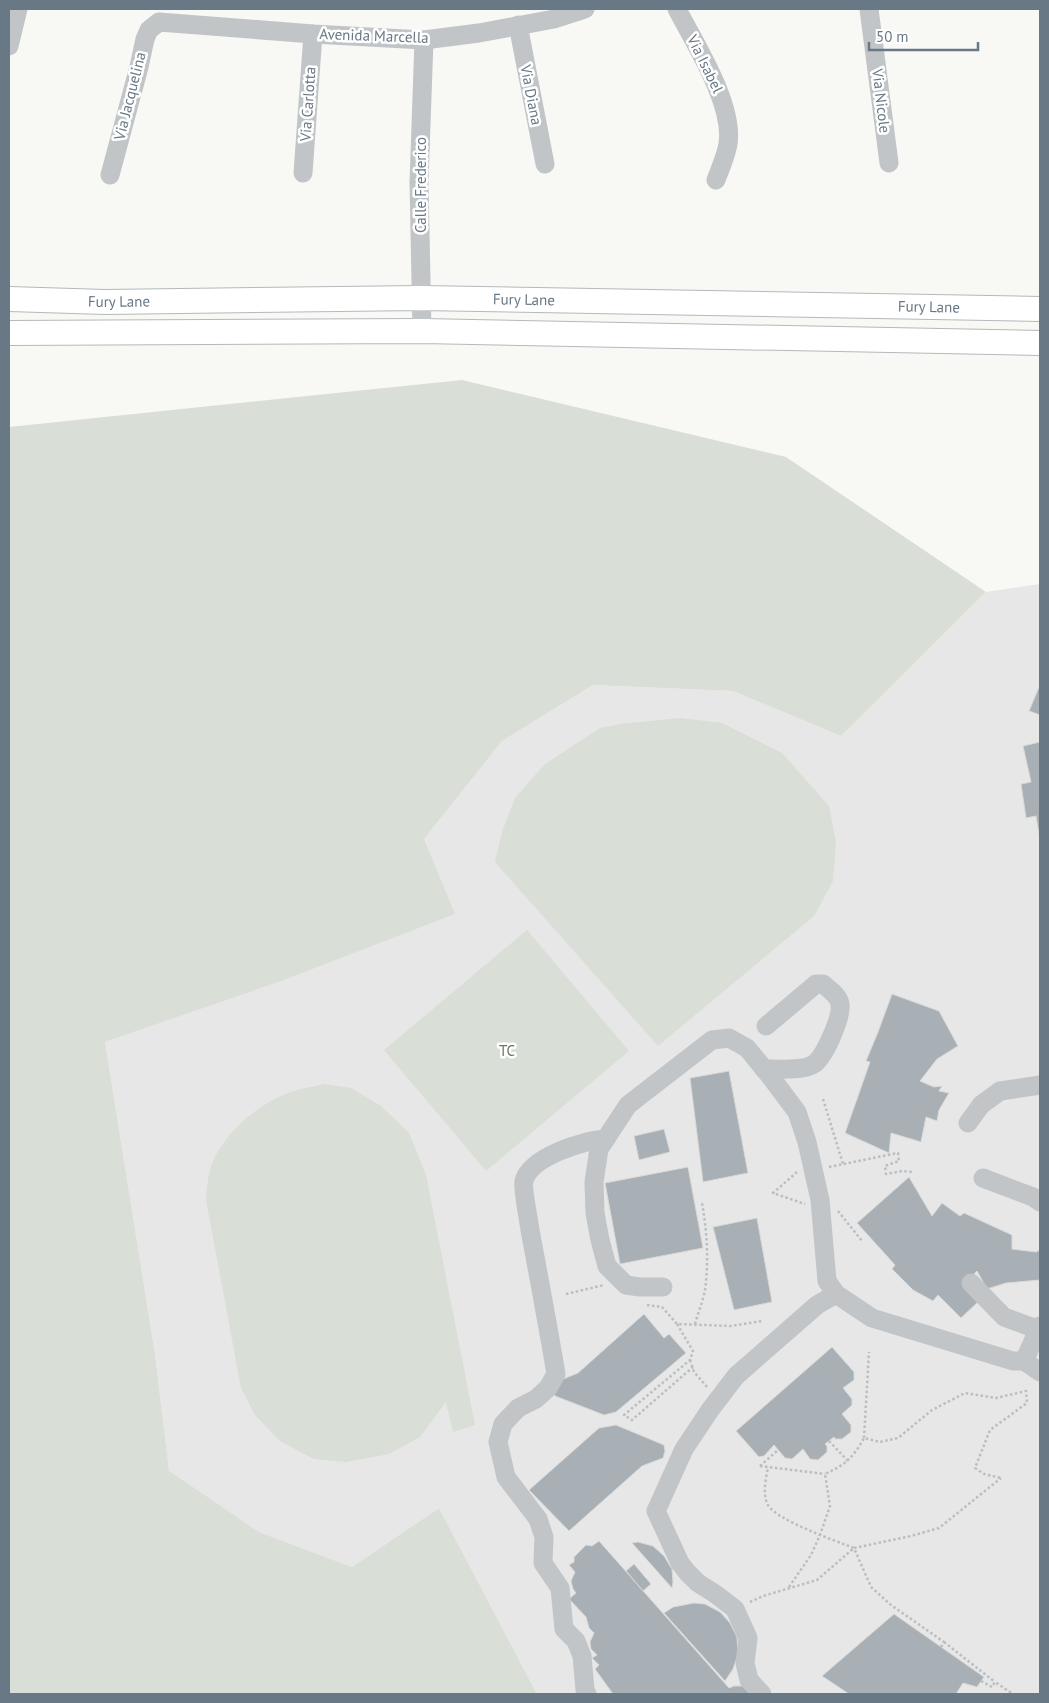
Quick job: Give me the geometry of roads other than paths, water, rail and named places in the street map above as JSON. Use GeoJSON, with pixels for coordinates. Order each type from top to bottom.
{"type":"FeatureCollection","features":[{"type":"Feature","properties":{"kind":"main road","name":"Fury Lane"},"geometry":{"type":"LineString","coordinates":[[9,298],[115,302],[421,298],[1040,309]]}},
{"type":"Feature","properties":{"kind":"main road","name":"Fury Lane"},"geometry":{"type":"LineString","coordinates":[[9,333],[422,331],[1040,343]]}},
{"type":"Feature","properties":{"kind":"street"},"geometry":{"type":"LineString","coordinates":[[9,46],[18,9]]}},
{"type":"Feature","properties":{"kind":"street","name":"Avenida Marcella"},"geometry":{"type":"LineString","coordinates":[[159,22],[313,34],[424,40],[518,26],[554,19],[585,9]]}},
{"type":"Feature","properties":{"kind":"street","name":"Via Isabel"},"geometry":{"type":"LineString","coordinates":[[677,9],[719,89],[724,106],[728,143],[716,180]]}},
{"type":"Feature","properties":{"kind":"street","name":"Via Nicole"},"geometry":{"type":"LineString","coordinates":[[869,9],[889,163]]}},
{"type":"Feature","properties":{"kind":"street","name":"Via Jacquelina"},"geometry":{"type":"LineString","coordinates":[[110,175],[145,39],[148,30],[159,22]]}},
{"type":"Feature","properties":{"kind":"street","name":"Via Diana"},"geometry":{"type":"LineString","coordinates":[[518,26],[545,164]]}},
{"type":"Feature","properties":{"kind":"street","name":"Via Carlotta"},"geometry":{"type":"LineString","coordinates":[[303,173],[313,34]]}},
{"type":"Feature","properties":{"kind":"street","name":"Calle Frederico"},"geometry":{"type":"LineString","coordinates":[[422,331],[419,182],[424,40]]}},
{"type":"Feature","properties":{"kind":"street"},"geometry":{"type":"LineString","coordinates":[[764,1069],[803,1068],[814,1064],[823,1055],[840,1015],[840,1002],[832,991],[823,984],[816,984],[766,1026]]}},
{"type":"Feature","properties":{"kind":"street"},"geometry":{"type":"LineString","coordinates":[[663,1287],[626,1285],[607,1266],[595,1213],[594,1182],[599,1149],[628,1105],[712,1040],[729,1038],[747,1048],[797,1112],[808,1142],[820,1209],[827,1281],[836,1294],[872,1318],[1012,1361],[1024,1361],[1040,1372]]}},
{"type":"Feature","properties":{"kind":"street"},"geometry":{"type":"LineString","coordinates":[[968,1123],[981,1105],[1000,1091],[1040,1085]]}},
{"type":"Feature","properties":{"kind":"street"},"geometry":{"type":"LineString","coordinates":[[587,1694],[582,1656],[576,1641],[564,1629],[560,1588],[543,1563],[544,1537],[538,1518],[506,1477],[498,1442],[503,1424],[518,1408],[536,1399],[548,1388],[556,1374],[523,1181],[532,1166],[560,1151],[593,1140],[606,1139]]}},
{"type":"Feature","properties":{"kind":"street"},"geometry":{"type":"LineString","coordinates":[[983,1178],[1033,1197],[1040,1202]]}},
{"type":"Feature","properties":{"kind":"street"},"geometry":{"type":"LineString","coordinates":[[971,1283],[1004,1316],[1039,1328],[1024,1361]]}},
{"type":"Feature","properties":{"kind":"street"},"geometry":{"type":"LineString","coordinates":[[762,1694],[748,1680],[745,1663],[748,1638],[735,1609],[698,1583],[687,1572],[680,1563],[656,1511],[684,1449],[736,1376],[817,1305],[836,1294]]}},
{"type":"Feature","properties":{"kind":"park label","name":"TC"},"geometry":{"type":"Point","coordinates":[507,1051]}}]}
